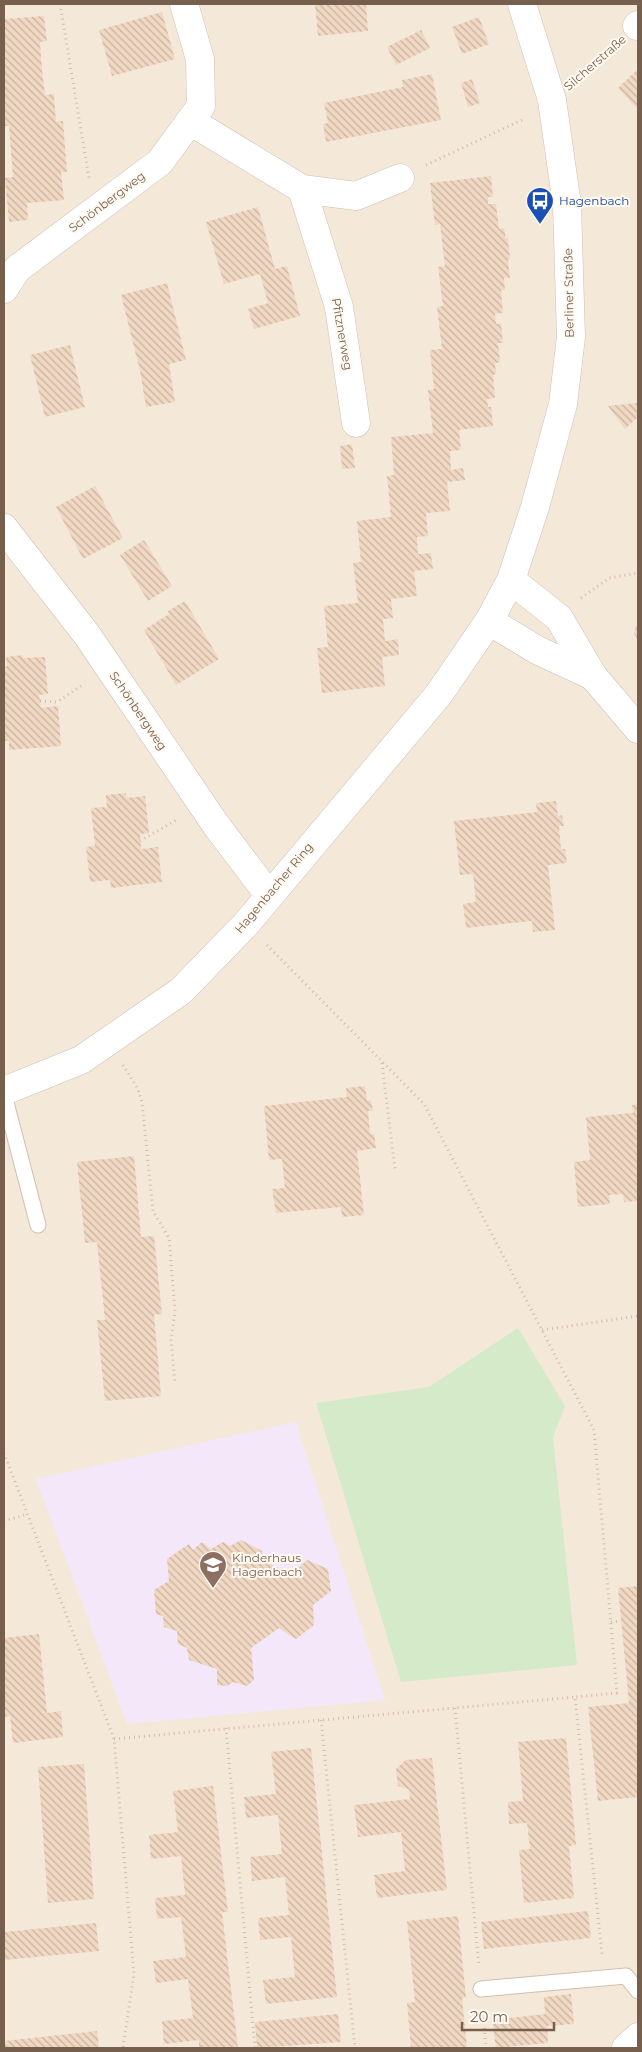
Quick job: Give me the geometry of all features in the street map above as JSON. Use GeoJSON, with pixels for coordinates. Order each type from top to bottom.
{"type":"FeatureCollection","features":[{"type":"Feature","properties":{"kind":"street"},"geometry":{"type":"LineString","coordinates":[[184,4],[200,59],[195,113],[302,189],[356,196],[400,178]]}},
{"type":"Feature","properties":{"kind":"street","name":"Berliner Straße"},"geometry":{"type":"LineString","coordinates":[[511,580],[535,508],[563,404],[571,337],[567,205],[552,100],[522,4]]}},
{"type":"Feature","properties":{"kind":"street","name":"Schönbergweg"},"geometry":{"type":"LineString","coordinates":[[4,289],[16,269],[160,162],[195,113]]}},
{"type":"Feature","properties":{"kind":"street","name":"Pfitznerweg"},"geometry":{"type":"LineString","coordinates":[[302,189],[339,307],[356,423]]}},
{"type":"Feature","properties":{"kind":"street","name":"Schönbergweg"},"geometry":{"type":"LineString","coordinates":[[4,528],[87,635],[202,804],[268,895]]}},
{"type":"Feature","properties":{"kind":"street"},"geometry":{"type":"LineString","coordinates":[[511,580],[559,618],[594,676],[638,729]]}},
{"type":"Feature","properties":{"kind":"street","name":"Hagenbacher Ring"},"geometry":{"type":"LineString","coordinates":[[4,1093],[82,1060],[181,992],[246,924],[268,895],[439,694],[489,621],[511,580]]}},
{"type":"Feature","properties":{"kind":"street"},"geometry":{"type":"LineString","coordinates":[[489,621],[537,650],[594,676]]}},
{"type":"Feature","properties":{"kind":"street"},"geometry":{"type":"LineString","coordinates":[[626,2048],[638,2037]]}},
{"type":"Feature","properties":{"kind":"lane"},"geometry":{"type":"LineString","coordinates":[[4,1093],[38,1226]]}},
{"type":"Feature","properties":{"kind":"lane"},"geometry":{"type":"LineString","coordinates":[[481,1990],[626,1976],[638,1991]]}},
{"type":"Feature","properties":{"kind":"path"},"geometry":{"type":"LineString","coordinates":[[60,4],[94,212]]}},
{"type":"Feature","properties":{"kind":"path","name":"Silcherstraße"},"geometry":{"type":"LineString","coordinates":[[400,178],[523,120],[588,71],[638,26]]}},
{"type":"Feature","properties":{"kind":"path"},"geometry":{"type":"LineString","coordinates":[[574,604],[609,578],[638,573]]}},
{"type":"Feature","properties":{"kind":"path"},"geometry":{"type":"LineString","coordinates":[[40,701],[57,702],[109,668]]}},
{"type":"Feature","properties":{"kind":"path"},"geometry":{"type":"LineString","coordinates":[[140,841],[202,804]]}},
{"type":"Feature","properties":{"kind":"path"},"geometry":{"type":"LineString","coordinates":[[114,1739],[617,1693],[594,1430],[424,1104],[246,924]]}},
{"type":"Feature","properties":{"kind":"path"},"geometry":{"type":"LineString","coordinates":[[109,1042],[138,1089],[153,1211],[169,1238],[175,1311],[171,1340],[175,1384]]}},
{"type":"Feature","properties":{"kind":"path"},"geometry":{"type":"LineString","coordinates":[[382,1062],[395,1168]]}},
{"type":"Feature","properties":{"kind":"path"},"geometry":{"type":"LineString","coordinates":[[542,1330],[638,1316]]}},
{"type":"Feature","properties":{"kind":"path"},"geometry":{"type":"LineString","coordinates":[[4,1453],[114,1739],[134,1974],[123,2048]]}},
{"type":"Feature","properties":{"kind":"path"},"geometry":{"type":"LineString","coordinates":[[4,1521],[28,1514]]}},
{"type":"Feature","properties":{"kind":"path"},"geometry":{"type":"LineString","coordinates":[[612,1622],[621,1621]]}},
{"type":"Feature","properties":{"kind":"path"},"geometry":{"type":"LineString","coordinates":[[575,1697],[603,1978]]}},
{"type":"Feature","properties":{"kind":"path"},"geometry":{"type":"LineString","coordinates":[[455,1708],[486,2048]]}},
{"type":"Feature","properties":{"kind":"path"},"geometry":{"type":"LineString","coordinates":[[322,1720],[355,2048]]}},
{"type":"Feature","properties":{"kind":"path"},"geometry":{"type":"LineString","coordinates":[[226,1728],[255,2048]]}},
{"type":"Feature","properties":{"kind":"shaded area"},"geometry":{"type":"Polygon","coordinates":[[[4,4],[638,4],[638,2048],[4,2048],[4,4]]]}},
{"type":"Feature","properties":{"kind":"shaded area","name":"Kinderhaus Hagenbach"},"geometry":{"type":"Polygon","coordinates":[[[296,1422],[385,1700],[127,1724],[36,1479],[296,1422]]]}},
{"type":"Feature","properties":{"kind":"green space"},"geometry":{"type":"Polygon","coordinates":[[[518,1328],[565,1406],[553,1437],[577,1665],[401,1682],[316,1403],[429,1387],[518,1328]]]}},
{"type":"Feature","properties":{"kind":"building"},"geometry":{"type":"Polygon","coordinates":[[[315,4],[366,4],[368,31],[318,36],[315,4]]]}},
{"type":"Feature","properties":{"kind":"building"},"geometry":{"type":"Polygon","coordinates":[[[162,12],[175,59],[112,76],[99,30],[162,12]]]}},
{"type":"Feature","properties":{"kind":"building"},"geometry":{"type":"Polygon","coordinates":[[[44,16],[47,41],[40,42],[42,70],[45,95],[54,94],[56,122],[63,121],[67,172],[61,172],[64,200],[27,203],[28,220],[9,222],[5,178],[13,177],[9,126],[4,126],[4,19],[44,16]]]}},
{"type":"Feature","properties":{"kind":"building"},"geometry":{"type":"Polygon","coordinates":[[[479,17],[489,44],[462,54],[452,27],[479,17]]]}},
{"type":"Feature","properties":{"kind":"building"},"geometry":{"type":"Polygon","coordinates":[[[421,30],[430,48],[396,65],[387,47],[421,30]]]}},
{"type":"Feature","properties":{"kind":"building"},"geometry":{"type":"Polygon","coordinates":[[[638,69],[638,110],[618,88],[638,69]]]}},
{"type":"Feature","properties":{"kind":"building"},"geometry":{"type":"Polygon","coordinates":[[[432,74],[441,120],[326,142],[323,124],[328,123],[324,103],[403,87],[402,80],[432,74]]]}},
{"type":"Feature","properties":{"kind":"building"},"geometry":{"type":"Polygon","coordinates":[[[472,79],[480,103],[468,107],[461,83],[472,79]]]}},
{"type":"Feature","properties":{"kind":"building"},"geometry":{"type":"Polygon","coordinates":[[[491,176],[493,197],[488,197],[488,204],[496,204],[499,229],[504,228],[506,239],[508,238],[510,259],[508,260],[510,278],[504,278],[505,290],[501,290],[503,313],[495,314],[496,324],[501,323],[503,343],[498,343],[500,362],[495,363],[496,374],[493,375],[495,398],[487,399],[488,407],[491,407],[493,426],[459,430],[461,450],[450,451],[451,470],[463,468],[465,480],[447,482],[450,511],[426,513],[428,536],[417,537],[418,554],[431,553],[433,569],[414,571],[417,596],[391,599],[393,618],[383,619],[385,641],[398,639],[399,655],[382,657],[385,686],[322,693],[317,648],[328,647],[324,606],[358,603],[353,563],[361,562],[357,521],[391,517],[387,476],[394,475],[391,437],[433,433],[428,390],[434,389],[430,350],[442,349],[437,307],[443,306],[438,267],[445,266],[440,224],[435,225],[430,183],[491,176]]]}},
{"type":"Feature","properties":{"kind":"building"},"geometry":{"type":"Polygon","coordinates":[[[258,207],[275,269],[287,266],[300,316],[254,329],[248,309],[268,303],[260,274],[224,284],[206,222],[258,207]]]}},
{"type":"Feature","properties":{"kind":"building"},"geometry":{"type":"Polygon","coordinates":[[[167,283],[186,360],[169,364],[175,402],[146,407],[140,371],[121,295],[167,283]]]}},
{"type":"Feature","properties":{"kind":"building"},"geometry":{"type":"Polygon","coordinates":[[[70,345],[85,407],[45,417],[30,355],[70,345]]]}},
{"type":"Feature","properties":{"kind":"building"},"geometry":{"type":"Polygon","coordinates":[[[638,403],[638,417],[625,429],[608,406],[638,403]]]}},
{"type":"Feature","properties":{"kind":"building"},"geometry":{"type":"Polygon","coordinates":[[[352,444],[355,468],[342,469],[340,446],[352,444]]]}},
{"type":"Feature","properties":{"kind":"building"},"geometry":{"type":"Polygon","coordinates":[[[95,486],[123,538],[83,559],[56,507],[95,486]]]}},
{"type":"Feature","properties":{"kind":"building"},"geometry":{"type":"Polygon","coordinates":[[[144,540],[172,586],[148,601],[120,555],[144,540]]]}},
{"type":"Feature","properties":{"kind":"building"},"geometry":{"type":"Polygon","coordinates":[[[185,601],[219,659],[176,685],[144,630],[169,614],[168,611],[185,601]]]}},
{"type":"Feature","properties":{"kind":"building"},"geometry":{"type":"Polygon","coordinates":[[[638,620],[638,641],[634,633],[638,620]]]}},
{"type":"Feature","properties":{"kind":"building"},"geometry":{"type":"Polygon","coordinates":[[[23,655],[23,658],[45,657],[48,694],[39,695],[41,708],[58,706],[61,746],[9,750],[9,741],[4,741],[4,667],[7,666],[6,657],[23,655]]]}},
{"type":"Feature","properties":{"kind":"building"},"geometry":{"type":"Polygon","coordinates":[[[126,793],[126,798],[145,796],[149,833],[140,834],[141,849],[158,847],[162,882],[111,888],[110,880],[90,882],[86,847],[95,846],[91,808],[107,807],[106,795],[126,793]]]}},
{"type":"Feature","properties":{"kind":"building"},"geometry":{"type":"Polygon","coordinates":[[[556,801],[558,816],[562,815],[564,826],[559,826],[561,849],[565,849],[567,863],[548,865],[555,930],[533,932],[532,921],[466,928],[463,904],[476,902],[473,874],[460,875],[454,821],[537,812],[536,803],[556,801]]]}},
{"type":"Feature","properties":{"kind":"building"},"geometry":{"type":"Polygon","coordinates":[[[365,1086],[367,1101],[371,1100],[373,1111],[368,1111],[370,1134],[374,1134],[376,1148],[357,1151],[364,1215],[342,1217],[341,1207],[276,1213],[272,1189],[285,1188],[282,1159],[269,1160],[264,1106],[347,1097],[346,1088],[365,1086]]]}},
{"type":"Feature","properties":{"kind":"building"},"geometry":{"type":"Polygon","coordinates":[[[638,1104],[638,1201],[624,1202],[623,1194],[609,1195],[610,1204],[578,1207],[574,1162],[590,1160],[586,1117],[633,1113],[632,1105],[638,1104]]]}},
{"type":"Feature","properties":{"kind":"building"},"geometry":{"type":"Polygon","coordinates":[[[134,1156],[141,1237],[154,1236],[162,1314],[154,1315],[161,1396],[105,1401],[97,1320],[105,1320],[97,1242],[85,1243],[77,1162],[134,1156]]]}},
{"type":"Feature","properties":{"kind":"building"},"geometry":{"type":"Polygon","coordinates":[[[241,1540],[262,1551],[263,1560],[291,1575],[307,1560],[328,1569],[331,1591],[313,1605],[314,1625],[296,1639],[279,1628],[251,1648],[254,1680],[247,1686],[233,1682],[227,1686],[217,1685],[217,1669],[189,1660],[187,1648],[178,1644],[177,1631],[164,1627],[163,1616],[156,1614],[154,1590],[169,1581],[167,1559],[189,1544],[193,1550],[202,1542],[211,1549],[223,1542],[230,1546],[241,1540]]]}},
{"type":"Feature","properties":{"kind":"building"},"geometry":{"type":"Polygon","coordinates":[[[638,1586],[638,1797],[598,1801],[588,1707],[629,1703],[618,1588],[638,1586]]]}},
{"type":"Feature","properties":{"kind":"building"},"geometry":{"type":"Polygon","coordinates":[[[39,1634],[47,1713],[61,1711],[63,1737],[13,1743],[10,1716],[4,1717],[4,1638],[39,1634]]]}},
{"type":"Feature","properties":{"kind":"building"},"geometry":{"type":"Polygon","coordinates":[[[566,1738],[576,1845],[569,1846],[574,1898],[524,1903],[519,1850],[530,1849],[527,1823],[509,1824],[508,1802],[523,1801],[518,1742],[566,1738]]]}},
{"type":"Feature","properties":{"kind":"building"},"geometry":{"type":"Polygon","coordinates":[[[311,1748],[337,1997],[266,2004],[263,1980],[295,1977],[291,1937],[260,1940],[258,1918],[289,1915],[285,1877],[252,1881],[250,1857],[282,1854],[278,1815],[246,1818],[244,1797],[276,1794],[271,1752],[311,1748]]]}},
{"type":"Feature","properties":{"kind":"building"},"geometry":{"type":"Polygon","coordinates":[[[432,1758],[447,1890],[377,1898],[374,1875],[405,1871],[401,1832],[358,1837],[354,1805],[410,1799],[409,1790],[398,1786],[396,1769],[406,1760],[432,1758]]]}},
{"type":"Feature","properties":{"kind":"building"},"geometry":{"type":"Polygon","coordinates":[[[84,1764],[94,1899],[48,1903],[38,1767],[84,1764]]]}},
{"type":"Feature","properties":{"kind":"building"},"geometry":{"type":"Polygon","coordinates":[[[213,1786],[228,1912],[222,1912],[238,2048],[199,2048],[199,2040],[164,2044],[162,2021],[193,2018],[188,1979],[156,1983],[153,1961],[186,1957],[181,1917],[157,1919],[155,1898],[185,1895],[181,1856],[151,1859],[149,1835],[178,1832],[173,1791],[213,1786]]]}},
{"type":"Feature","properties":{"kind":"building"},"geometry":{"type":"Polygon","coordinates":[[[588,1911],[591,1938],[484,1949],[481,1922],[588,1911]]]}},
{"type":"Feature","properties":{"kind":"building"},"geometry":{"type":"Polygon","coordinates":[[[458,1916],[466,1998],[462,1998],[467,2048],[411,2048],[407,2003],[415,2002],[407,1921],[458,1916]]]}},
{"type":"Feature","properties":{"kind":"building"},"geometry":{"type":"Polygon","coordinates":[[[96,1923],[99,1951],[4,1960],[4,1932],[96,1923]]]}},
{"type":"Feature","properties":{"kind":"building"},"geometry":{"type":"Polygon","coordinates":[[[571,1994],[574,2024],[547,2026],[548,2043],[496,2048],[492,2020],[545,2014],[544,1997],[571,1994]]]}},
{"type":"Feature","properties":{"kind":"building"},"geometry":{"type":"Polygon","coordinates":[[[338,2014],[341,2042],[257,2048],[255,2022],[338,2014]]]}},
{"type":"Feature","properties":{"kind":"building"},"geometry":{"type":"Polygon","coordinates":[[[97,2031],[99,2048],[4,2048],[4,2041],[97,2031]]]}},
{"type":"Feature","properties":{"kind":"place","name":"Hagenbach"},"geometry":{"type":"Point","coordinates":[540,225]}},
{"type":"Feature","properties":{"kind":"place","name":"Kinderhaus Hagenbach"},"geometry":{"type":"Point","coordinates":[213,1589]}}]}
